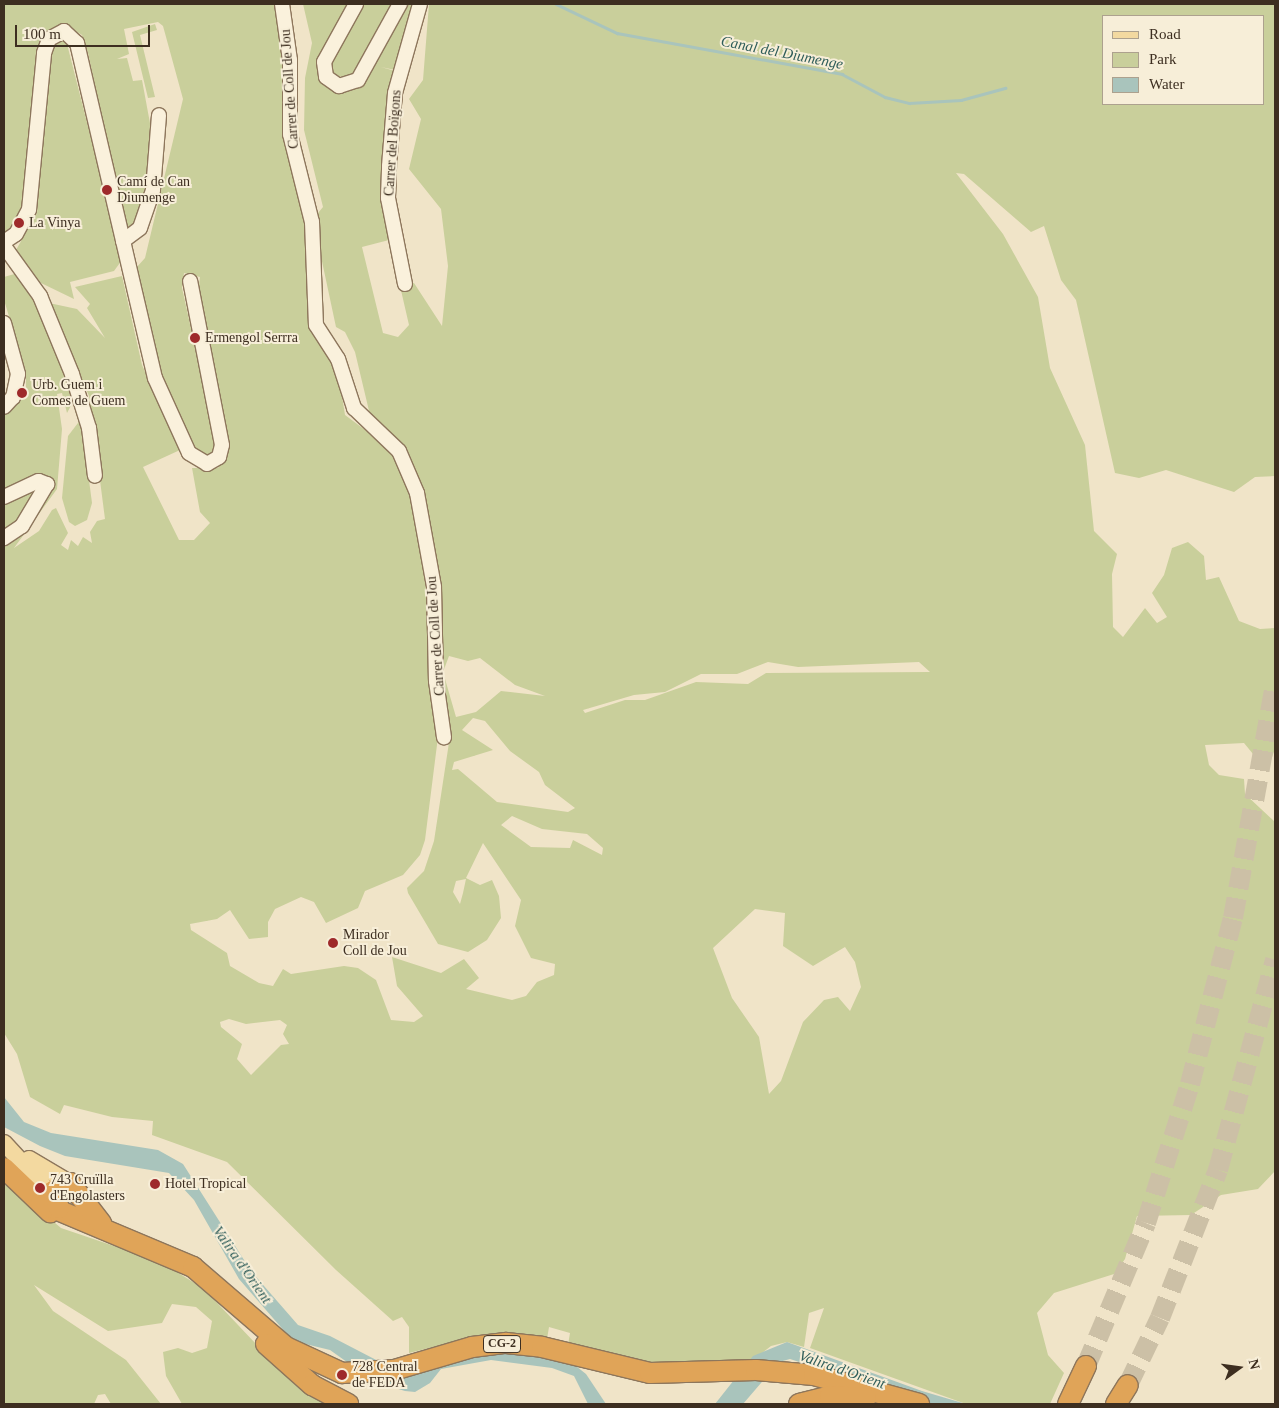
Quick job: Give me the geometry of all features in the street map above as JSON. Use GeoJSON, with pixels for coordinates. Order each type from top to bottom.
{"type":"FeatureCollection","features":[{"type":"Feature","properties":{"kind":"highway","name":"CG-2"},"geometry":{"type":"LineString","coordinates":[[4,1168],[50,1202],[118,1235],[193,1267],[299,1355],[321,1366],[360,1374],[394,1370],[472,1347],[506,1344],[542,1347],[590,1361],[650,1373],[740,1371],[795,1373],[885,1392],[918,1404]]}},
{"type":"Feature","properties":{"kind":"highway"},"geometry":{"type":"LineString","coordinates":[[50,1202],[75,1207],[74,1189]]}},
{"type":"Feature","properties":{"kind":"highway","name":"CG-2"},"geometry":{"type":"LineString","coordinates":[[74,1189],[118,1235]]}},
{"type":"Feature","properties":{"kind":"highway","name":"CG-2"},"geometry":{"type":"LineString","coordinates":[[225,1292],[288,1366],[348,1404]]}},
{"type":"Feature","properties":{"kind":"highway"},"geometry":{"type":"LineString","coordinates":[[1072,1396],[1086,1366]]}},
{"type":"Feature","properties":{"kind":"highway"},"geometry":{"type":"LineString","coordinates":[[795,1373],[879,1401]]}},
{"type":"Feature","properties":{"kind":"highway"},"geometry":{"type":"LineString","coordinates":[[1116,1404],[1128,1385]]}},
{"type":"Feature","properties":{"kind":"highway"},"geometry":{"type":"LineString","coordinates":[[799,1404],[830,1396],[879,1401]]}},
{"type":"Feature","properties":{"kind":"highway"},"geometry":{"type":"LineString","coordinates":[[820,1404],[844,1404]]}},
{"type":"Feature","properties":{"kind":"main road"},"geometry":{"type":"LineString","coordinates":[[6,1145],[74,1189]]}},
{"type":"Feature","properties":{"kind":"main road"},"geometry":{"type":"LineString","coordinates":[[6,1145],[50,1202]]}},
{"type":"Feature","properties":{"kind":"street","name":"Carrer de Coll de Jou"},"geometry":{"type":"LineString","coordinates":[[282,4],[290,60],[290,134],[312,222],[316,325],[338,359],[354,408],[399,451],[417,493],[434,587],[436,682],[444,737]]}},
{"type":"Feature","properties":{"kind":"street"},"geometry":{"type":"LineString","coordinates":[[356,4],[324,62],[326,78],[339,86],[358,80],[400,4]]}},
{"type":"Feature","properties":{"kind":"street","name":"Carrer del Boïgons"},"geometry":{"type":"LineString","coordinates":[[405,284],[388,198],[389,166],[395,93],[420,4]]}},
{"type":"Feature","properties":{"kind":"street"},"geometry":{"type":"LineString","coordinates":[[4,242],[16,234],[29,210],[44,53],[49,39],[64,31],[77,43],[155,378],[189,453],[207,464],[219,457],[222,445],[190,281]]}},
{"type":"Feature","properties":{"kind":"street"},"geometry":{"type":"LineString","coordinates":[[123,241],[140,228],[152,190],[159,115]]}},
{"type":"Feature","properties":{"kind":"street"},"geometry":{"type":"LineString","coordinates":[[4,246],[40,296],[72,374],[89,428],[95,476]]}},
{"type":"Feature","properties":{"kind":"street"},"geometry":{"type":"LineString","coordinates":[[4,323],[18,374],[13,396],[4,407]]}},
{"type":"Feature","properties":{"kind":"street"},"geometry":{"type":"LineString","coordinates":[[4,497],[39,481],[47,484],[22,526],[4,538]]}},
{"type":"Feature","properties":{"kind":"green space"},"geometry":{"type":"Polygon","coordinates":[[[4,4],[277,4],[304,197],[309,274],[339,377],[345,415],[392,450],[412,497],[429,608],[439,729],[425,840],[420,855],[403,875],[365,891],[358,908],[326,923],[314,902],[301,897],[275,909],[268,922],[268,937],[249,939],[230,910],[217,919],[190,924],[191,930],[227,953],[230,966],[259,983],[273,986],[283,969],[291,974],[344,966],[358,968],[376,980],[391,1020],[414,1022],[423,1016],[397,986],[392,957],[441,973],[464,959],[479,978],[466,989],[512,1000],[526,996],[537,982],[554,975],[555,964],[531,958],[515,926],[521,900],[483,843],[466,878],[480,885],[492,880],[499,896],[501,918],[487,940],[468,952],[438,944],[408,893],[407,888],[424,871],[434,841],[450,736],[442,688],[434,544],[411,460],[403,445],[370,415],[355,352],[345,332],[336,327],[320,252],[318,213],[323,207],[304,130],[305,78],[312,43],[303,4],[350,4],[324,49],[336,91],[343,93],[361,85],[407,4],[414,4],[395,70],[381,67],[395,71],[382,200],[389,240],[362,247],[383,333],[398,337],[409,325],[400,286],[414,283],[442,326],[448,266],[441,209],[409,169],[421,119],[409,99],[423,80],[429,4],[1275,4],[1275,476],[1255,477],[1234,492],[1166,470],[1139,478],[1115,473],[1076,300],[1061,280],[1044,226],[1031,232],[964,174],[956,173],[1003,234],[1038,297],[1050,368],[1085,445],[1094,531],[1117,554],[1112,574],[1113,627],[1123,637],[1145,608],[1157,623],[1167,617],[1152,593],[1164,575],[1172,548],[1188,542],[1204,556],[1206,580],[1219,577],[1239,621],[1260,629],[1275,628],[1275,749],[1267,771],[1244,743],[1205,745],[1209,765],[1219,775],[1244,779],[1245,794],[1275,822],[1275,1171],[1258,1189],[1221,1195],[1191,1215],[1137,1216],[1125,1259],[1114,1274],[1054,1293],[1037,1313],[1048,1355],[1064,1373],[1050,1404],[966,1404],[810,1348],[824,1308],[809,1313],[804,1347],[787,1342],[771,1346],[749,1363],[646,1365],[568,1345],[570,1333],[549,1327],[547,1339],[477,1336],[409,1353],[409,1327],[402,1317],[393,1321],[336,1270],[227,1162],[152,1135],[153,1121],[112,1117],[64,1105],[60,1114],[30,1097],[17,1054],[4,1033],[4,544],[25,529],[54,481],[39,475],[4,491],[5,413],[26,395],[26,372],[4,300],[4,277],[18,273],[34,295],[74,400],[67,413],[62,393],[57,394],[62,429],[57,489],[14,548],[39,531],[52,510],[56,508],[68,533],[61,545],[68,550],[71,540],[78,546],[83,537],[92,543],[90,532],[97,521],[105,519],[89,396],[49,303],[77,309],[105,338],[87,308],[90,304],[75,287],[122,276],[142,365],[180,450],[143,467],[179,540],[194,540],[210,523],[200,512],[192,468],[218,468],[229,448],[198,294],[200,277],[184,273],[182,288],[216,441],[211,456],[203,457],[196,453],[158,368],[136,268],[145,258],[183,99],[163,26],[158,22],[124,29],[129,54],[117,59],[127,58],[133,81],[142,80],[157,161],[148,163],[148,189],[128,238],[88,53],[82,35],[67,26],[47,32],[36,52],[25,197],[13,227],[4,233],[4,4]],[[449,656],[443,672],[456,717],[476,712],[501,691],[545,696],[515,685],[480,658],[468,661],[449,656]],[[768,662],[737,674],[701,674],[665,692],[634,695],[583,710],[585,713],[625,700],[645,700],[696,682],[748,684],[766,673],[930,672],[919,662],[798,667],[768,662]],[[473,718],[462,730],[493,750],[454,762],[452,770],[458,769],[497,802],[568,812],[575,808],[545,785],[539,772],[510,751],[485,721],[473,718]],[[512,816],[501,825],[531,847],[570,848],[573,840],[602,855],[603,848],[587,834],[542,829],[512,816]],[[466,879],[456,881],[453,892],[460,904],[466,879]],[[755,909],[713,948],[732,998],[759,1037],[769,1094],[781,1081],[803,1022],[824,1000],[838,997],[850,1011],[861,987],[855,962],[845,947],[813,966],[783,946],[785,913],[755,909]],[[229,1019],[220,1022],[221,1027],[242,1044],[237,1059],[251,1075],[281,1045],[289,1044],[283,1034],[287,1025],[280,1020],[246,1024],[229,1019]]]}},
{"type":"Feature","properties":{"kind":"green space"},"geometry":{"type":"Polygon","coordinates":[[[362,4],[392,4],[352,77],[332,76],[329,60],[362,4]]]}},
{"type":"Feature","properties":{"kind":"green space"},"geometry":{"type":"Polygon","coordinates":[[[155,24],[157,30],[140,35],[155,97],[148,98],[132,32],[155,24]]]}},
{"type":"Feature","properties":{"kind":"green space"},"geometry":{"type":"Polygon","coordinates":[[[66,40],[122,260],[114,271],[70,282],[74,299],[41,283],[16,250],[37,213],[50,50],[54,42],[66,40]]]}},
{"type":"Feature","properties":{"kind":"green space"},"geometry":{"type":"Polygon","coordinates":[[[81,419],[92,503],[87,520],[75,526],[69,522],[62,498],[68,436],[81,419]]]}},
{"type":"Feature","properties":{"kind":"green space"},"geometry":{"type":"Polygon","coordinates":[[[40,487],[15,528],[4,533],[4,502],[40,487]]]}},
{"type":"Feature","properties":{"kind":"green space"},"geometry":{"type":"Polygon","coordinates":[[[4,1180],[61,1228],[161,1262],[204,1289],[294,1384],[342,1404],[182,1404],[166,1376],[163,1352],[178,1348],[192,1353],[207,1348],[212,1321],[196,1307],[172,1304],[162,1323],[108,1331],[34,1285],[53,1311],[126,1360],[161,1404],[111,1404],[105,1394],[98,1395],[94,1404],[4,1404],[4,1180]]]}},
{"type":"Feature","properties":{"kind":"water","name":"Valira d'Orient"},"geometry":{"type":"Polygon","coordinates":[[[4,1097],[24,1122],[51,1133],[158,1150],[183,1164],[251,1271],[298,1325],[330,1336],[409,1377],[441,1361],[500,1351],[567,1359],[586,1374],[606,1404],[588,1404],[574,1376],[552,1368],[491,1360],[441,1369],[430,1383],[415,1392],[405,1391],[375,1382],[330,1350],[293,1341],[239,1279],[194,1200],[169,1173],[65,1156],[40,1146],[4,1127],[4,1097]]]}},
{"type":"Feature","properties":{"kind":"water","name":"Valira d'Orient"},"geometry":{"type":"Polygon","coordinates":[[[787,1342],[922,1391],[966,1404],[929,1404],[790,1359],[779,1362],[743,1404],[715,1404],[753,1356],[787,1342]]]}},
{"type":"Feature","properties":{"kind":"waterway","name":"Canal del Diumenge"},"geometry":{"type":"LineString","coordinates":[[556,4],[617,33],[842,74],[885,97],[909,103],[961,100],[1005,88]]}},
{"type":"Feature","properties":{"kind":"tunnel"},"geometry":{"type":"LineString","coordinates":[[1086,1366],[1146,1223],[1190,1084],[1233,918],[1275,684]]}},
{"type":"Feature","properties":{"kind":"tunnel"},"geometry":{"type":"LineString","coordinates":[[1128,1385],[1160,1318],[1218,1170],[1275,960]]}},
{"type":"Feature","properties":{"kind":"place","name":"Camí de Can Diumenge"},"geometry":{"type":"Point","coordinates":[107,190]}},
{"type":"Feature","properties":{"kind":"place","name":"La Vinya"},"geometry":{"type":"Point","coordinates":[19,223]}},
{"type":"Feature","properties":{"kind":"place","name":"Ermengol Serrra"},"geometry":{"type":"Point","coordinates":[195,338]}},
{"type":"Feature","properties":{"kind":"place","name":"Urb. Guem i Comes de Guem"},"geometry":{"type":"Point","coordinates":[22,393]}},
{"type":"Feature","properties":{"kind":"place","name":"Mirador Coll de Jou"},"geometry":{"type":"Point","coordinates":[333,943]}},
{"type":"Feature","properties":{"kind":"place","name":"Hotel Tropical"},"geometry":{"type":"Point","coordinates":[155,1184]}},
{"type":"Feature","properties":{"kind":"place","name":"743 Cruïlla d'Engolasters"},"geometry":{"type":"Point","coordinates":[40,1188]}},
{"type":"Feature","properties":{"kind":"place","name":"728 Central de FEDA"},"geometry":{"type":"Point","coordinates":[342,1375]}}]}
